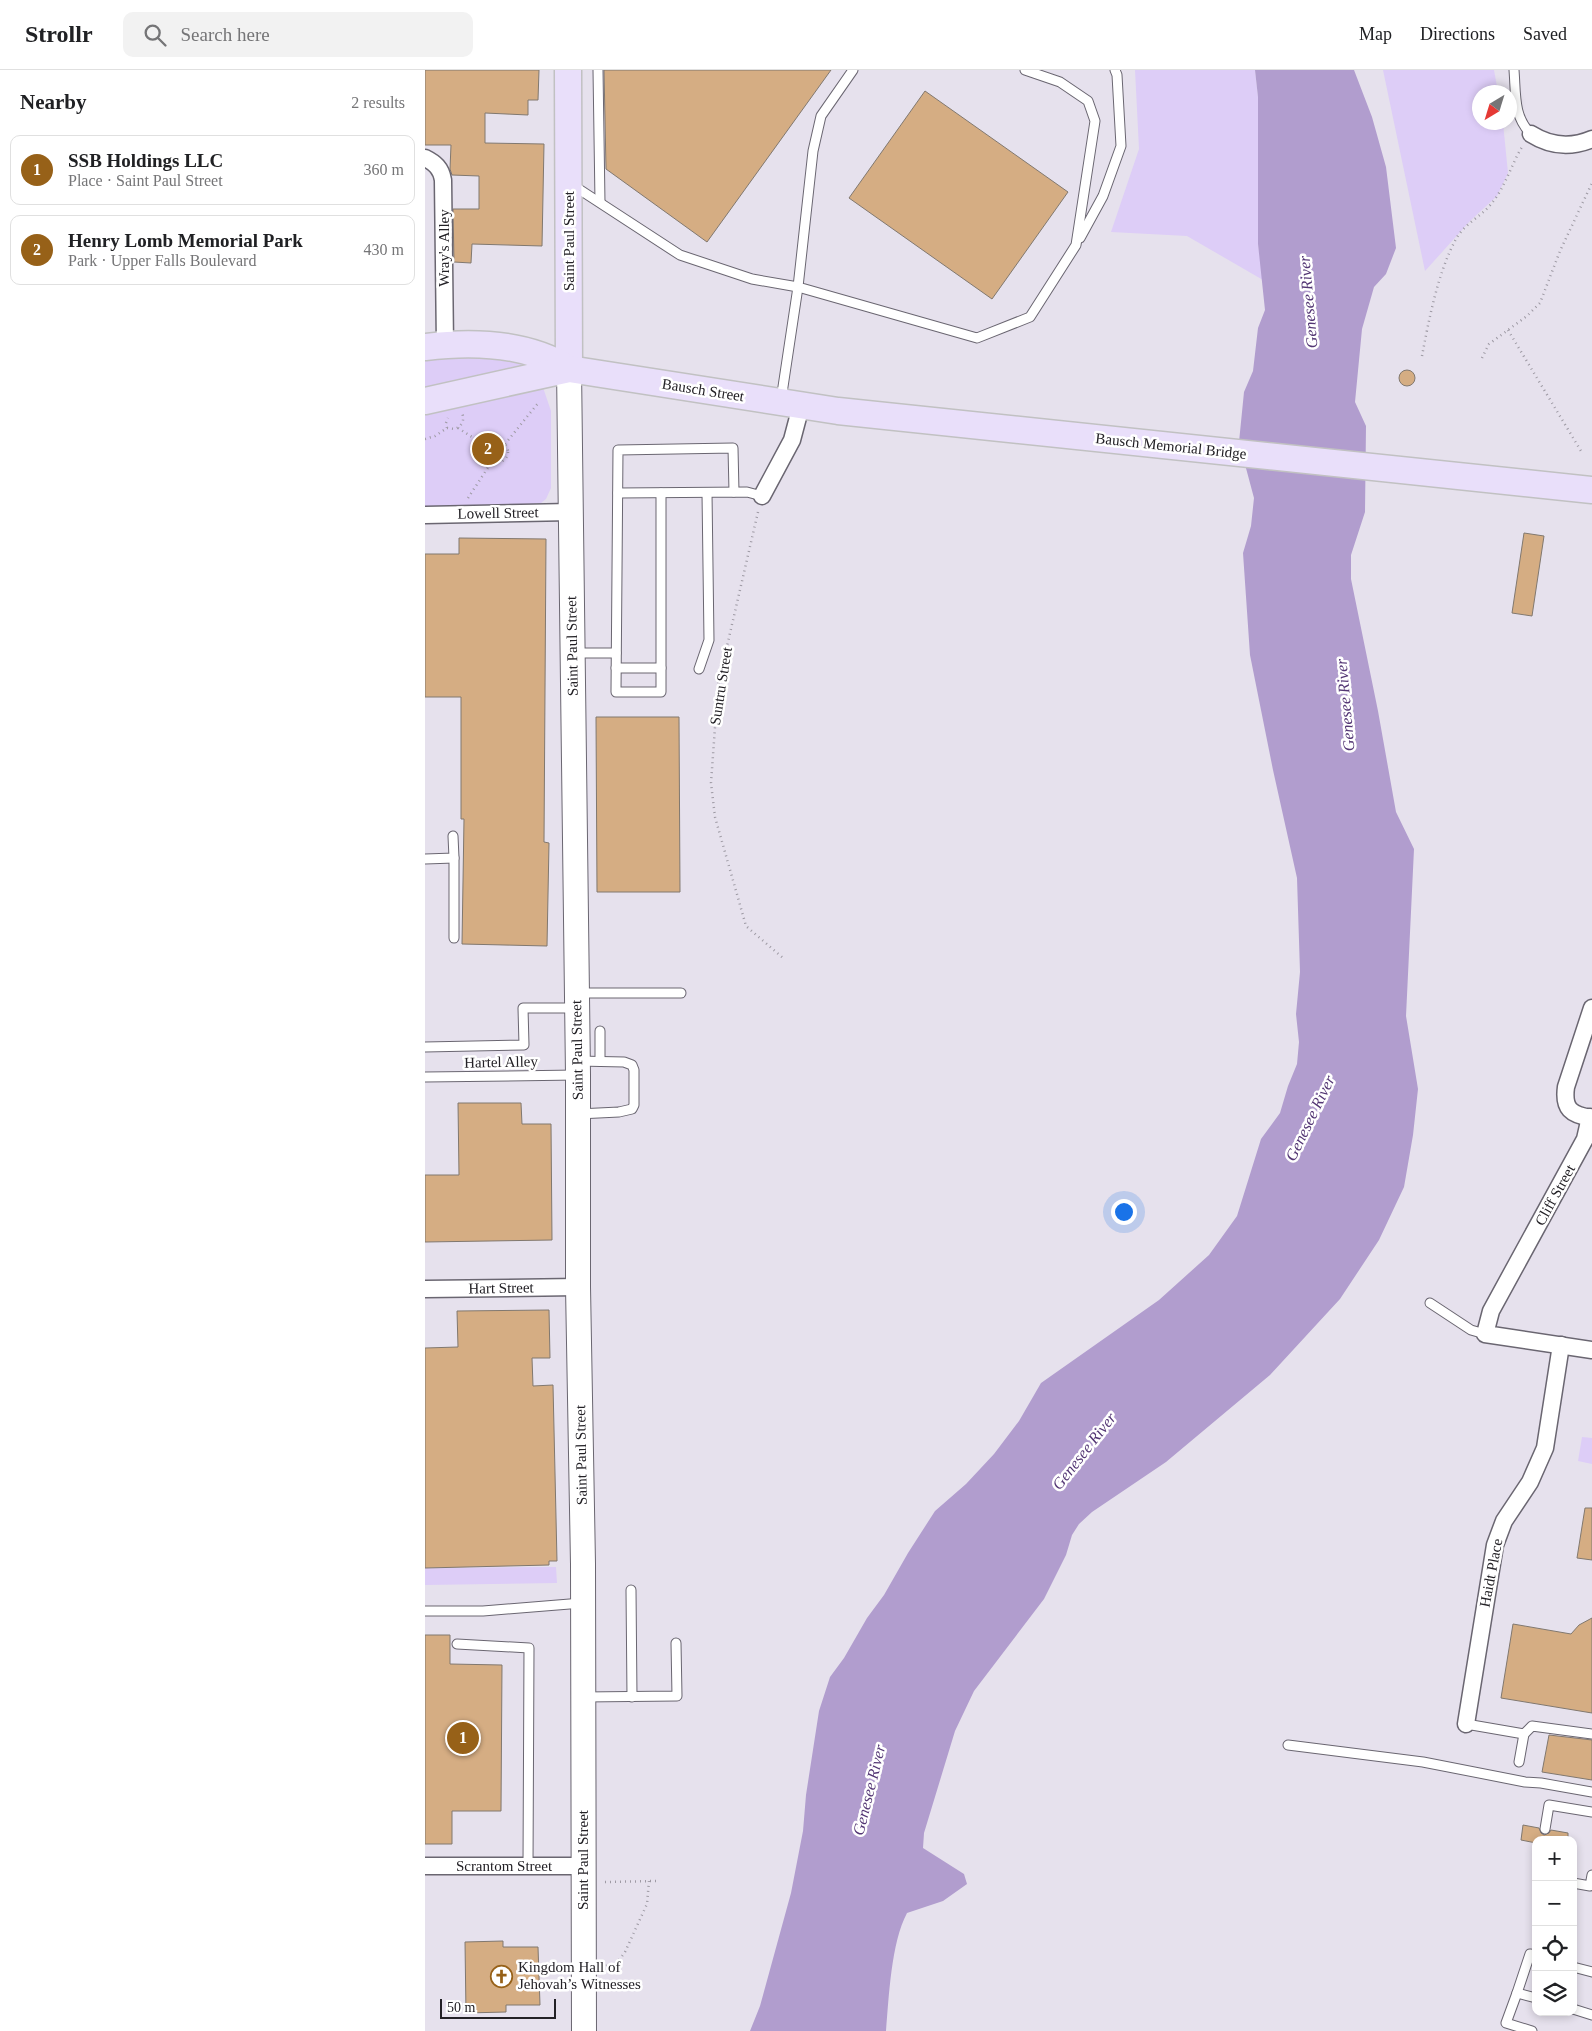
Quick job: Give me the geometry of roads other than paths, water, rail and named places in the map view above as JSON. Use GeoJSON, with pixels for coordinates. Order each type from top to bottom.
{"type":"FeatureCollection","features":[{"type":"Feature","properties":{"kind":"main road","name":"Saint Paul Street"},"geometry":{"type":"LineString","coordinates":[[568,70],[569,369],[576,1001],[585,1066],[578,1114],[578,1287],[583,1584],[584,2031]]}},
{"type":"Feature","properties":{"kind":"main road"},"geometry":{"type":"LineString","coordinates":[[435,346],[489,345],[514,349],[553,360],[569,369]]}},
{"type":"Feature","properties":{"kind":"main road"},"geometry":{"type":"LineString","coordinates":[[425,401],[569,369]]}},
{"type":"Feature","properties":{"kind":"main road","name":"Bausch Street"},"geometry":{"type":"LineString","coordinates":[[569,369],[838,411]]}},
{"type":"Feature","properties":{"kind":"main road","name":"Bausch Memorial Bridge"},"geometry":{"type":"LineString","coordinates":[[838,411],[1592,490]]}},
{"type":"Feature","properties":{"kind":"street"},"geometry":{"type":"LineString","coordinates":[[1531,134],[1546,141],[1564,145],[1592,139]]}},
{"type":"Feature","properties":{"kind":"street","name":"Wray's Alley"},"geometry":{"type":"LineString","coordinates":[[425,158],[436,165],[442,174],[443,180],[435,346]]}},
{"type":"Feature","properties":{"kind":"street"},"geometry":{"type":"LineString","coordinates":[[762,496],[792,440],[791,404]]}},
{"type":"Feature","properties":{"kind":"street","name":"Lowell Street"},"geometry":{"type":"LineString","coordinates":[[425,515],[571,512]]}},
{"type":"Feature","properties":{"kind":"street","name":"Cliff Street"},"geometry":{"type":"LineString","coordinates":[[1485,1334],[1491,1311],[1585,1139],[1591,1118],[1575,1114],[1566,1104],[1565,1097],[1566,1087],[1592,1008]]}},
{"type":"Feature","properties":{"kind":"street","name":"Hart Street"},"geometry":{"type":"LineString","coordinates":[[425,1289],[578,1287]]}},
{"type":"Feature","properties":{"kind":"street"},"geometry":{"type":"LineString","coordinates":[[1485,1334],[1592,1350]]}},
{"type":"Feature","properties":{"kind":"street","name":"Haidt Place"},"geometry":{"type":"LineString","coordinates":[[1466,1724],[1495,1545],[1504,1521],[1530,1482],[1545,1448],[1561,1345]]}},
{"type":"Feature","properties":{"kind":"street","name":"Scrantom Street"},"geometry":{"type":"LineString","coordinates":[[425,1866],[583,1866]]}},
{"type":"Feature","properties":{"kind":"lane"},"geometry":{"type":"LineString","coordinates":[[598,70],[600,202]]}},
{"type":"Feature","properties":{"kind":"lane"},"geometry":{"type":"LineString","coordinates":[[791,404],[798,287],[813,151],[821,116],[853,70]]}},
{"type":"Feature","properties":{"kind":"lane"},"geometry":{"type":"LineString","coordinates":[[1025,70],[1060,82],[1088,101],[1095,121],[1076,245]]}},
{"type":"Feature","properties":{"kind":"lane"},"geometry":{"type":"LineString","coordinates":[[569,182],[681,255],[752,279],[798,287],[977,338],[1030,317],[1076,245],[1103,196],[1121,146],[1117,75],[1115,70]]}},
{"type":"Feature","properties":{"kind":"lane"},"geometry":{"type":"LineString","coordinates":[[1514,70],[1516,109],[1524,127],[1531,134]]}},
{"type":"Feature","properties":{"kind":"lane"},"geometry":{"type":"LineString","coordinates":[[661,493],[661,692],[616,692],[618,450],[733,448],[734,492]]}},
{"type":"Feature","properties":{"kind":"lane"},"geometry":{"type":"LineString","coordinates":[[618,493],[734,492],[752,493],[762,496]]}},
{"type":"Feature","properties":{"kind":"lane"},"geometry":{"type":"LineString","coordinates":[[699,669],[709,640],[707,493]]}},
{"type":"Feature","properties":{"kind":"lane"},"geometry":{"type":"LineString","coordinates":[[572,653],[616,653]]}},
{"type":"Feature","properties":{"kind":"lane"},"geometry":{"type":"LineString","coordinates":[[617,668],[661,668]]}},
{"type":"Feature","properties":{"kind":"lane"},"geometry":{"type":"LineString","coordinates":[[453,836],[454,938]]}},
{"type":"Feature","properties":{"kind":"lane"},"geometry":{"type":"LineString","coordinates":[[425,859],[454,858]]}},
{"type":"Feature","properties":{"kind":"lane"},"geometry":{"type":"LineString","coordinates":[[425,1047],[524,1045],[523,1008],[576,1001],[681,993]]}},
{"type":"Feature","properties":{"kind":"lane"},"geometry":{"type":"LineString","coordinates":[[585,1066],[600,1031]]}},
{"type":"Feature","properties":{"kind":"lane","name":"Hartel Alley"},"geometry":{"type":"LineString","coordinates":[[425,1076],[624,1062],[631,1065],[634,1070],[634,1105],[632,1110],[578,1114]]}},
{"type":"Feature","properties":{"kind":"lane"},"geometry":{"type":"LineString","coordinates":[[1429,1303],[1471,1330],[1485,1334]]}},
{"type":"Feature","properties":{"kind":"lane"},"geometry":{"type":"LineString","coordinates":[[425,1611],[483,1610],[583,1584]]}},
{"type":"Feature","properties":{"kind":"lane"},"geometry":{"type":"LineString","coordinates":[[631,1590],[632,1697]]}},
{"type":"Feature","properties":{"kind":"lane"},"geometry":{"type":"LineString","coordinates":[[583,1697],[677,1696],[676,1642]]}},
{"type":"Feature","properties":{"kind":"lane"},"geometry":{"type":"LineString","coordinates":[[457,1644],[529,1648],[527,1866]]}},
{"type":"Feature","properties":{"kind":"lane"},"geometry":{"type":"LineString","coordinates":[[1466,1724],[1524,1734]]}},
{"type":"Feature","properties":{"kind":"lane"},"geometry":{"type":"LineString","coordinates":[[1519,1762],[1524,1734],[1532,1726],[1592,1734]]}},
{"type":"Feature","properties":{"kind":"lane"},"geometry":{"type":"LineString","coordinates":[[1288,1745],[1423,1762],[1525,1782],[1592,1792]]}},
{"type":"Feature","properties":{"kind":"lane"},"geometry":{"type":"LineString","coordinates":[[1545,1829],[1549,1805],[1592,1812]]}},
{"type":"Feature","properties":{"kind":"lane"},"geometry":{"type":"LineString","coordinates":[[1577,1884],[1590,1886],[1592,1875]]}},
{"type":"Feature","properties":{"kind":"lane"},"geometry":{"type":"LineString","coordinates":[[1532,1955],[1530,1954],[1506,2023],[1532,2031]]}},
{"type":"Feature","properties":{"kind":"lane"},"geometry":{"type":"LineString","coordinates":[[1577,1968],[1592,1972]]}},
{"type":"Feature","properties":{"kind":"lane"},"geometry":{"type":"LineString","coordinates":[[1517,1992],[1532,1997]]}},
{"type":"Feature","properties":{"kind":"lane"},"geometry":{"type":"LineString","coordinates":[[1577,2010],[1592,2014]]}},
{"type":"Feature","properties":{"kind":"water","name":"Genesee River"},"geometry":{"type":"Polygon","coordinates":[[[1255,70],[1354,70],[1372,117],[1386,167],[1396,248],[1386,274],[1374,287],[1362,329],[1355,402],[1366,426],[1365,512],[1351,555],[1351,579],[1396,812],[1414,849],[1406,1016],[1418,1089],[1413,1135],[1404,1187],[1379,1240],[1340,1299],[1270,1375],[1166,1462],[1092,1512],[1079,1524],[1072,1535],[1066,1555],[1044,1599],[974,1691],[955,1731],[924,1833],[923,1848],[964,1874],[967,1884],[943,1901],[907,1913],[897,1939],[894,1955],[886,2031],[750,2031],[760,2006],[791,1893],[803,1831],[806,1795],[819,1711],[830,1677],[844,1658],[867,1618],[884,1595],[935,1511],[966,1484],[994,1454],[1019,1421],[1041,1383],[1159,1300],[1209,1255],[1237,1216],[1261,1139],[1280,1113],[1297,1064],[1299,1042],[1296,1014],[1300,972],[1297,878],[1250,655],[1243,553],[1251,526],[1254,498],[1239,442],[1244,392],[1253,371],[1258,328],[1265,310],[1258,244],[1258,97],[1255,70]]]}},
{"type":"Feature","properties":{"kind":"place","name":"Henry Lomb Memorial Park"},"geometry":{"type":"Point","coordinates":[488,449]}},
{"type":"Feature","properties":{"kind":"place","name":"SSB Holdings LLC"},"geometry":{"type":"Point","coordinates":[463,1738]}},
{"type":"Feature","properties":{"kind":"place","name":"Kingdom Hall of Jehovah’s Witnesses"},"geometry":{"type":"Point","coordinates":[502,1976]}}]}
